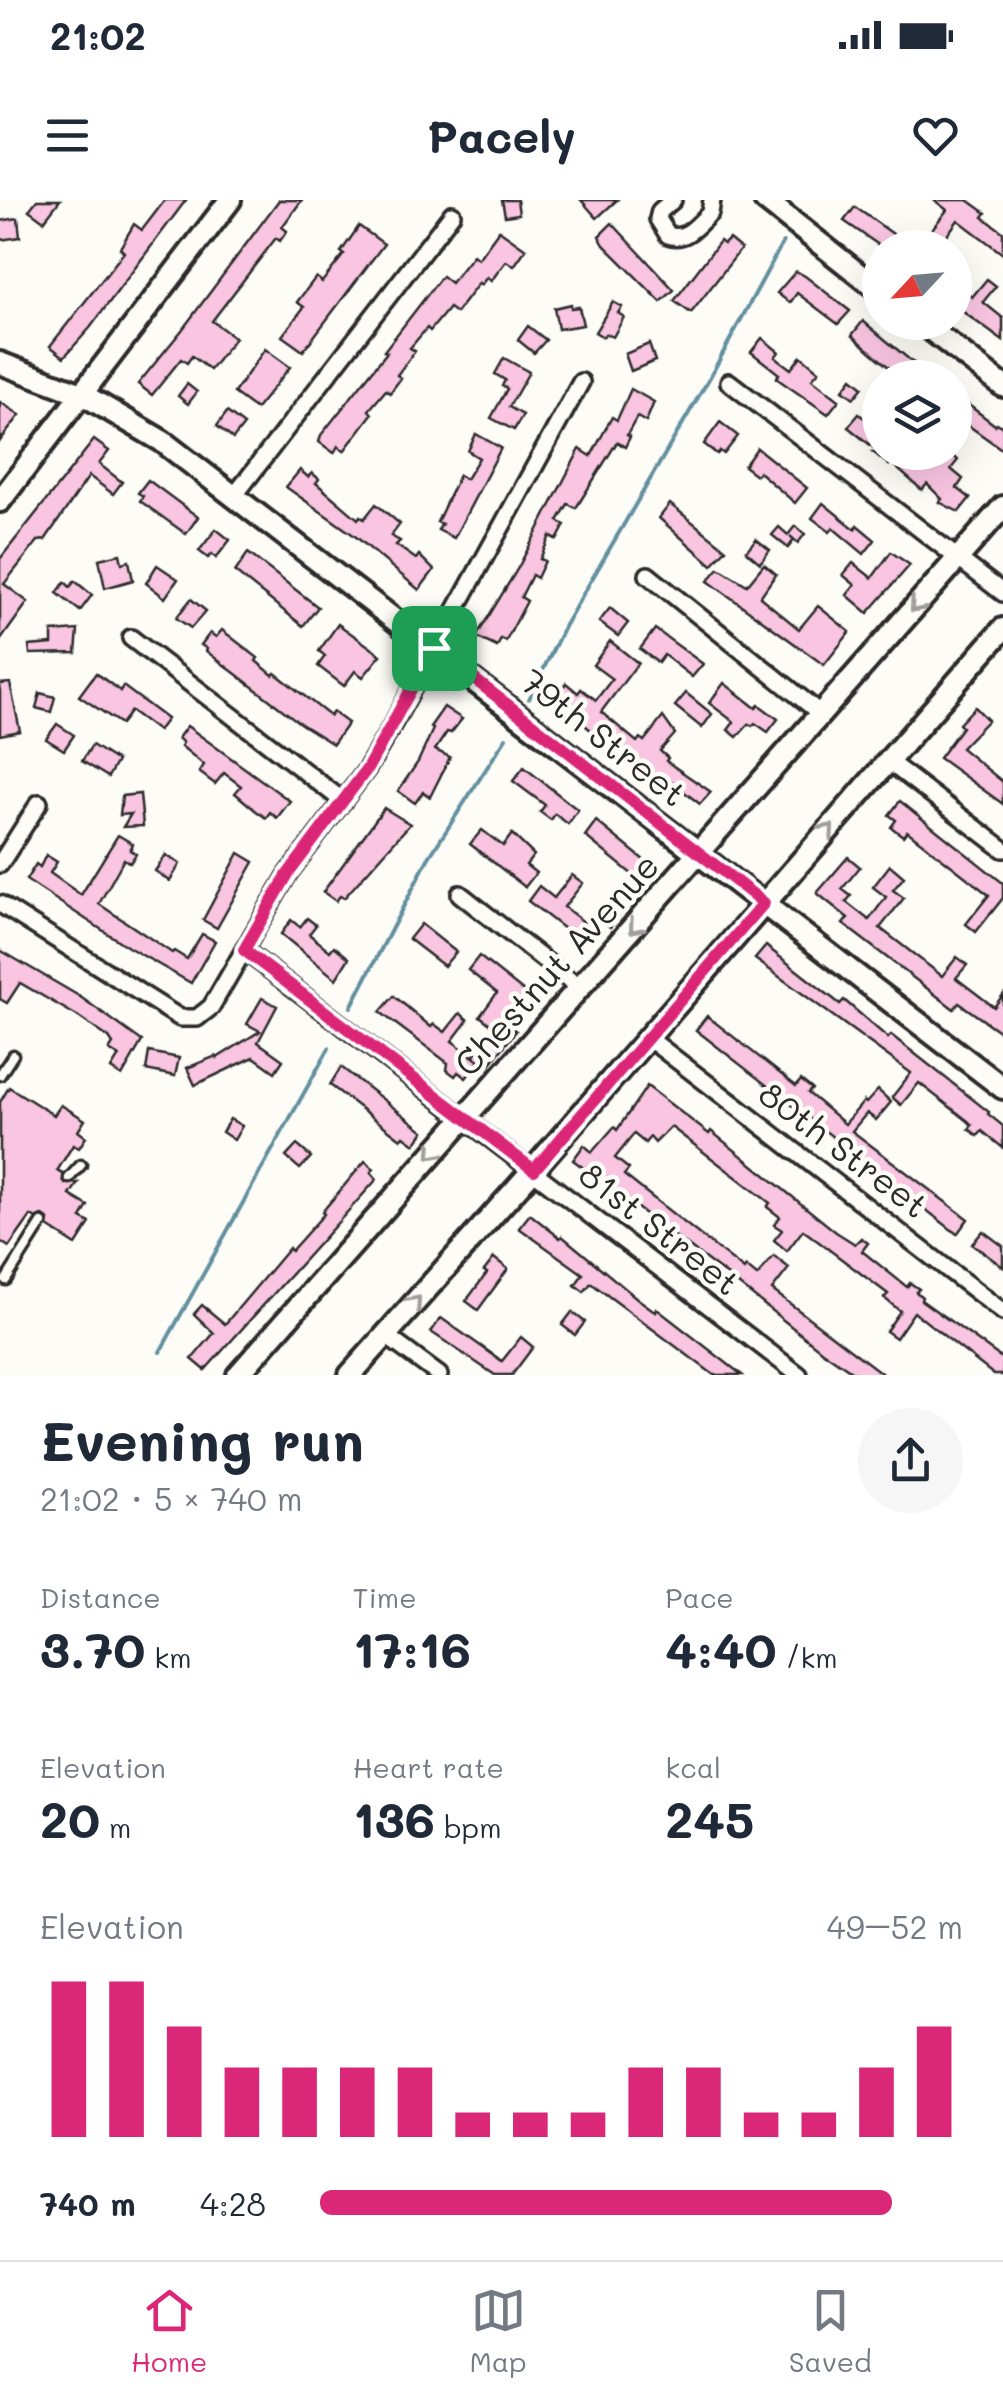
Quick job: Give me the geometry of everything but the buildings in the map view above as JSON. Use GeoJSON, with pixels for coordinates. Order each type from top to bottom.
{"type":"FeatureCollection","features":[{"type":"Feature","properties":{"kind":"street"},"geometry":{"type":"LineString","coordinates":[[0,500],[230,200]]}},
{"type":"Feature","properties":{"kind":"street"},"geometry":{"type":"LineString","coordinates":[[673,200],[660,211],[658,219],[668,236],[677,238],[686,235],[710,213],[712,200]]}},
{"type":"Feature","properties":{"kind":"street"},"geometry":{"type":"LineString","coordinates":[[765,200],[862,277]]}},
{"type":"Feature","properties":{"kind":"street"},"geometry":{"type":"LineString","coordinates":[[235,496],[452,214]]}},
{"type":"Feature","properties":{"kind":"street"},"geometry":{"type":"LineString","coordinates":[[944,340],[1003,386]]}},
{"type":"Feature","properties":{"kind":"street","name":"79th Street"},"geometry":{"type":"LineString","coordinates":[[0,363],[82,394],[162,440],[1003,1088]]}},
{"type":"Feature","properties":{"kind":"street"},"geometry":{"type":"LineString","coordinates":[[0,904],[180,1018],[197,1018],[212,1007],[288,874],[384,739],[582,382]]}},
{"type":"Feature","properties":{"kind":"street"},"geometry":{"type":"LineString","coordinates":[[729,382],[1003,593]]}},
{"type":"Feature","properties":{"kind":"street","name":"Chestnut Avenue"},"geometry":{"type":"LineString","coordinates":[[238,1375],[1003,506]]}},
{"type":"Feature","properties":{"kind":"street"},"geometry":{"type":"LineString","coordinates":[[648,576],[822,714]]}},
{"type":"Feature","properties":{"kind":"street"},"geometry":{"type":"LineString","coordinates":[[350,1375],[534,1170],[1003,629]]}},
{"type":"Feature","properties":{"kind":"street"},"geometry":{"type":"LineString","coordinates":[[131,638],[343,800]]}},
{"type":"Feature","properties":{"kind":"street"},"geometry":{"type":"LineString","coordinates":[[888,761],[1003,849]]}},
{"type":"Feature","properties":{"kind":"street"},"geometry":{"type":"LineString","coordinates":[[0,864],[38,803]]}},
{"type":"Feature","properties":{"kind":"street"},"geometry":{"type":"LineString","coordinates":[[460,894],[581,989]]}},
{"type":"Feature","properties":{"kind":"street","name":"81st Street"},"geometry":{"type":"LineString","coordinates":[[244,950],[799,1375]]}},
{"type":"Feature","properties":{"kind":"street","name":"80th Street"},"geometry":{"type":"LineString","coordinates":[[647,1037],[1003,1312]]}},
{"type":"Feature","properties":{"kind":"street"},"geometry":{"type":"LineString","coordinates":[[384,1335],[439,1375]]}},
{"type":"Feature","properties":{"kind":"lane"},"geometry":{"type":"LineString","coordinates":[[0,1075],[13,1055]]}},
{"type":"Feature","properties":{"kind":"lane"},"geometry":{"type":"LineString","coordinates":[[69,1178],[82,1165]]}},
{"type":"Feature","properties":{"kind":"lane"},"geometry":{"type":"LineString","coordinates":[[6,1280],[42,1223]]}},
{"type":"Feature","properties":{"kind":"waterway"},"geometry":{"type":"LineString","coordinates":[[529,699],[565,625],[710,377],[783,242]]}},
{"type":"Feature","properties":{"kind":"waterway"},"geometry":{"type":"LineString","coordinates":[[351,1007],[428,859],[506,738]]}},
{"type":"Feature","properties":{"kind":"waterway"},"geometry":{"type":"LineString","coordinates":[[160,1352],[329,1048]]}},
{"type":"Feature","properties":{"kind":"route"},"geometry":{"type":"LineString","coordinates":[[434,648],[764,903],[534,1170],[244,950],[288,874],[367,769],[434,648]]}}]}
